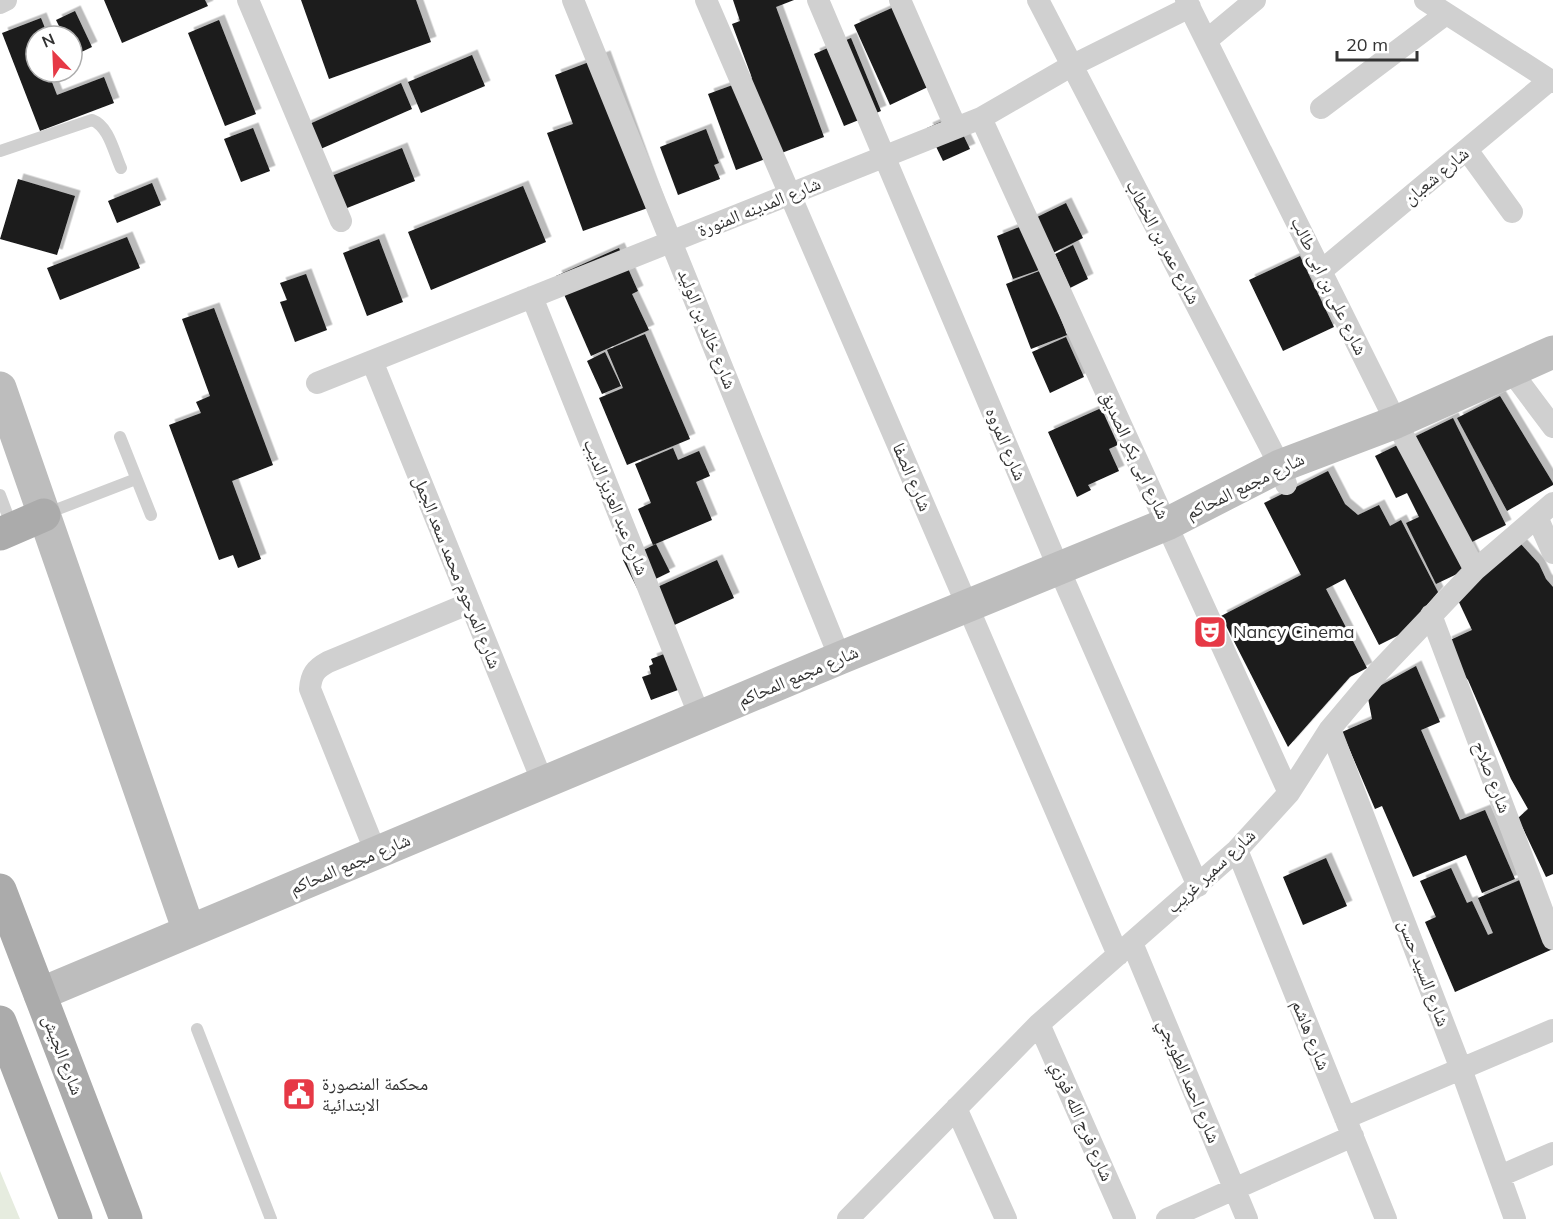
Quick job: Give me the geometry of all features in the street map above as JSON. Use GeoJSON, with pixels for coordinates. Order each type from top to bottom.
{"type":"FeatureCollection","features":[{"type":"Feature","properties":{"kind":"main road"},"geometry":{"type":"LineString","coordinates":[[6,531],[44,514]]}},
{"type":"Feature","properties":{"kind":"main road","name":"شارع الجيش"},"geometry":{"type":"LineString","coordinates":[[0,890],[126,1219]]}},
{"type":"Feature","properties":{"kind":"main road"},"geometry":{"type":"LineString","coordinates":[[0,1022],[76,1219]]}},
{"type":"Feature","properties":{"kind":"street"},"geometry":{"type":"LineString","coordinates":[[0,3],[6,0]]}},
{"type":"Feature","properties":{"kind":"street"},"geometry":{"type":"LineString","coordinates":[[248,0],[341,220]]}},
{"type":"Feature","properties":{"kind":"street","name":"شارع خالد بن الوليد"},"geometry":{"type":"LineString","coordinates":[[573,0],[840,658]]}},
{"type":"Feature","properties":{"kind":"street","name":"شارع الصفا"},"geometry":{"type":"LineString","coordinates":[[706,0],[968,606],[1125,949]]}},
{"type":"Feature","properties":{"kind":"street","name":"شارع المروه"},"geometry":{"type":"LineString","coordinates":[[818,0],[1059,568],[1198,886]]}},
{"type":"Feature","properties":{"kind":"street"},"geometry":{"type":"LineString","coordinates":[[900,0],[956,128]]}},
{"type":"Feature","properties":{"kind":"street","name":"شارع عمر بن الخطاب"},"geometry":{"type":"LineString","coordinates":[[1038,0],[1283,475]]}},
{"type":"Feature","properties":{"kind":"street"},"geometry":{"type":"LineString","coordinates":[[1207,40],[1255,0]]}},
{"type":"Feature","properties":{"kind":"street","name":"شارع المدينه المنورة"},"geometry":{"type":"LineString","coordinates":[[317,383],[981,118],[1071,66],[1188,4]]}},
{"type":"Feature","properties":{"kind":"street","name":"شارع على بن ابى طالب"},"geometry":{"type":"LineString","coordinates":[[1188,4],[1396,422],[1475,570]]}},
{"type":"Feature","properties":{"kind":"street"},"geometry":{"type":"LineString","coordinates":[[1321,108],[1433,4],[1549,75]]}},
{"type":"Feature","properties":{"kind":"street","name":"شارع شعبان"},"geometry":{"type":"LineString","coordinates":[[1321,271],[1467,150],[1549,75]]}},
{"type":"Feature","properties":{"kind":"street","name":"شارع ابى بكر الصديق"},"geometry":{"type":"LineString","coordinates":[[981,118],[1289,793]]}},
{"type":"Feature","properties":{"kind":"street"},"geometry":{"type":"LineString","coordinates":[[1467,150],[1512,212]]}},
{"type":"Feature","properties":{"kind":"street","name":"شارع عبد العزيز الديب"},"geometry":{"type":"LineString","coordinates":[[532,297],[700,717]]}},
{"type":"Feature","properties":{"kind":"street","name":"شارع مجمع المحاكم"},"geometry":{"type":"LineString","coordinates":[[39,994],[1283,475],[1553,352]]}},
{"type":"Feature","properties":{"kind":"street","name":"شارع المرحوم محمد سعد الجمل"},"geometry":{"type":"LineString","coordinates":[[372,361],[543,783]]}},
{"type":"Feature","properties":{"kind":"street"},"geometry":{"type":"LineString","coordinates":[[1511,370],[1553,427]]}},
{"type":"Feature","properties":{"kind":"street"},"geometry":{"type":"LineString","coordinates":[[0,388],[189,931]]}},
{"type":"Feature","properties":{"kind":"street"},"geometry":{"type":"LineString","coordinates":[[1545,510],[1553,553]]}},
{"type":"Feature","properties":{"kind":"street","name":"شارع سمير غريب"},"geometry":{"type":"LineString","coordinates":[[848,1219],[868,1211],[956,1108],[1039,1024],[1237,850],[1289,793],[1330,729],[1379,671],[1475,570],[1545,510]]}},
{"type":"Feature","properties":{"kind":"street"},"geometry":{"type":"LineString","coordinates":[[376,853],[310,689],[311,678],[317,668],[328,662],[470,603]]}},
{"type":"Feature","properties":{"kind":"street","name":"شارع صلاح"},"geometry":{"type":"LineString","coordinates":[[1431,615],[1553,939]]}},
{"type":"Feature","properties":{"kind":"street","name":"شارع السيد حسن"},"geometry":{"type":"LineString","coordinates":[[1330,729],[1461,1069],[1515,1219]]}},
{"type":"Feature","properties":{"kind":"street","name":"شارع هاشم"},"geometry":{"type":"LineString","coordinates":[[1237,850],[1386,1219]]}},
{"type":"Feature","properties":{"kind":"street","name":"شارع احمد الطوبجي"},"geometry":{"type":"LineString","coordinates":[[1125,949],[1246,1219]]}},
{"type":"Feature","properties":{"kind":"street","name":"شارع فرج الله فوزي"},"geometry":{"type":"LineString","coordinates":[[1039,1024],[1125,1219]]}},
{"type":"Feature","properties":{"kind":"street"},"geometry":{"type":"LineString","coordinates":[[1167,1219],[1234,1189],[1461,1069],[1553,1030]]}},
{"type":"Feature","properties":{"kind":"street"},"geometry":{"type":"LineString","coordinates":[[956,1108],[1006,1219]]}},
{"type":"Feature","properties":{"kind":"street"},"geometry":{"type":"LineString","coordinates":[[1500,1176],[1553,1153]]}},
{"type":"Feature","properties":{"kind":"lane"},"geometry":{"type":"LineString","coordinates":[[0,151],[92,120],[100,122],[121,168]]}},
{"type":"Feature","properties":{"kind":"lane"},"geometry":{"type":"LineString","coordinates":[[120,437],[151,515]]}},
{"type":"Feature","properties":{"kind":"lane"},"geometry":{"type":"LineString","coordinates":[[44,514],[136,478]]}},
{"type":"Feature","properties":{"kind":"lane"},"geometry":{"type":"LineString","coordinates":[[0,495],[6,531]]}},
{"type":"Feature","properties":{"kind":"lane"},"geometry":{"type":"LineString","coordinates":[[197,1029],[270,1219]]}},
{"type":"Feature","properties":{"kind":"shaded area"},"geometry":{"type":"Polygon","coordinates":[[[0,1171],[20,1219],[0,1219],[0,1171]]]}},
{"type":"Feature","properties":{"kind":"building"},"geometry":{"type":"Polygon","coordinates":[[[104,0],[205,0],[208,6],[122,43],[104,0]]]}},
{"type":"Feature","properties":{"kind":"building"},"geometry":{"type":"Polygon","coordinates":[[[301,0],[416,0],[431,42],[329,79],[301,0]]]}},
{"type":"Feature","properties":{"kind":"building"},"geometry":{"type":"Polygon","coordinates":[[[733,0],[794,0],[776,7],[824,137],[736,170],[708,94],[752,78],[732,24],[740,21],[733,0]]]}},
{"type":"Feature","properties":{"kind":"building"},"geometry":{"type":"Polygon","coordinates":[[[894,7],[930,86],[890,105],[854,25],[894,7]]]}},
{"type":"Feature","properties":{"kind":"building"},"geometry":{"type":"Polygon","coordinates":[[[75,11],[81,24],[58,24],[56,20],[75,11]]]}},
{"type":"Feature","properties":{"kind":"building"},"geometry":{"type":"Polygon","coordinates":[[[41,18],[43,24],[25,24],[41,18]]]}},
{"type":"Feature","properties":{"kind":"building"},"geometry":{"type":"Polygon","coordinates":[[[219,20],[256,114],[225,126],[188,33],[219,20]]]}},
{"type":"Feature","properties":{"kind":"building"},"geometry":{"type":"Polygon","coordinates":[[[24,25],[24,84],[53,84],[57,95],[104,77],[114,103],[40,131],[2,33],[24,25]]]}},
{"type":"Feature","properties":{"kind":"building"},"geometry":{"type":"Polygon","coordinates":[[[84,30],[92,47],[84,51],[84,30]]]}},
{"type":"Feature","properties":{"kind":"building"},"geometry":{"type":"Polygon","coordinates":[[[851,38],[881,111],[844,126],[814,54],[851,38]]]}},
{"type":"Feature","properties":{"kind":"building"},"geometry":{"type":"Polygon","coordinates":[[[472,55],[485,86],[421,113],[408,82],[472,55]]]}},
{"type":"Feature","properties":{"kind":"building"},"geometry":{"type":"Polygon","coordinates":[[[605,56],[659,204],[583,231],[547,133],[573,124],[555,75],[605,56]]]}},
{"type":"Feature","properties":{"kind":"building"},"geometry":{"type":"Polygon","coordinates":[[[401,83],[412,109],[316,151],[305,126],[401,83]]]}},
{"type":"Feature","properties":{"kind":"building"},"geometry":{"type":"Polygon","coordinates":[[[954,116],[970,149],[943,161],[927,128],[954,116]]]}},
{"type":"Feature","properties":{"kind":"building"},"geometry":{"type":"Polygon","coordinates":[[[253,128],[270,171],[241,182],[224,139],[253,128]]]}},
{"type":"Feature","properties":{"kind":"building"},"geometry":{"type":"Polygon","coordinates":[[[706,129],[719,163],[714,165],[720,179],[678,195],[660,147],[706,129]]]}},
{"type":"Feature","properties":{"kind":"building"},"geometry":{"type":"Polygon","coordinates":[[[402,148],[415,181],[337,212],[324,179],[402,148]]]}},
{"type":"Feature","properties":{"kind":"building"},"geometry":{"type":"Polygon","coordinates":[[[18,179],[75,196],[57,255],[0,239],[18,179]]]}},
{"type":"Feature","properties":{"kind":"building"},"geometry":{"type":"Polygon","coordinates":[[[152,183],[161,205],[117,223],[108,201],[152,183]]]}},
{"type":"Feature","properties":{"kind":"building"},"geometry":{"type":"Polygon","coordinates":[[[523,186],[546,242],[431,290],[408,232],[523,186]]]}},
{"type":"Feature","properties":{"kind":"building"},"geometry":{"type":"Polygon","coordinates":[[[1066,203],[1083,238],[1047,256],[1029,221],[1066,203]]]}},
{"type":"Feature","properties":{"kind":"building"},"geometry":{"type":"Polygon","coordinates":[[[1022,226],[1039,270],[1013,279],[997,236],[1022,226]]]}},
{"type":"Feature","properties":{"kind":"building"},"geometry":{"type":"Polygon","coordinates":[[[127,237],[140,268],[60,300],[47,268],[127,237]]]}},
{"type":"Feature","properties":{"kind":"building"},"geometry":{"type":"Polygon","coordinates":[[[379,239],[403,302],[367,316],[343,253],[379,239]]]}},
{"type":"Feature","properties":{"kind":"building"},"geometry":{"type":"Polygon","coordinates":[[[1073,245],[1088,279],[1070,288],[1055,254],[1073,245]]]}},
{"type":"Feature","properties":{"kind":"building"},"geometry":{"type":"Polygon","coordinates":[[[619,248],[638,291],[632,294],[649,330],[591,356],[556,276],[619,248]]]}},
{"type":"Feature","properties":{"kind":"building"},"geometry":{"type":"Polygon","coordinates":[[[1300,256],[1334,327],[1283,351],[1249,280],[1300,256]]]}},
{"type":"Feature","properties":{"kind":"building"},"geometry":{"type":"Polygon","coordinates":[[[1042,270],[1067,335],[1031,349],[1006,284],[1042,270]]]}},
{"type":"Feature","properties":{"kind":"building"},"geometry":{"type":"Polygon","coordinates":[[[306,274],[327,330],[295,342],[280,302],[287,300],[280,283],[306,274]]]}},
{"type":"Feature","properties":{"kind":"building"},"geometry":{"type":"Polygon","coordinates":[[[214,308],[273,465],[232,481],[261,559],[238,568],[233,555],[219,560],[169,425],[201,413],[196,402],[210,396],[182,319],[214,308]]]}},
{"type":"Feature","properties":{"kind":"building"},"geometry":{"type":"Polygon","coordinates":[[[645,334],[690,439],[627,465],[599,398],[623,388],[607,350],[645,334]]]}},
{"type":"Feature","properties":{"kind":"building"},"geometry":{"type":"Polygon","coordinates":[[[1066,337],[1084,377],[1050,393],[1032,352],[1066,337]]]}},
{"type":"Feature","properties":{"kind":"building"},"geometry":{"type":"Polygon","coordinates":[[[605,352],[621,386],[602,394],[587,361],[605,352]]]}},
{"type":"Feature","properties":{"kind":"building"},"geometry":{"type":"Polygon","coordinates":[[[1500,396],[1553,483],[1507,511],[1457,418],[1500,396]]]}},
{"type":"Feature","properties":{"kind":"building"},"geometry":{"type":"Polygon","coordinates":[[[1108,405],[1124,442],[1109,449],[1119,471],[1088,485],[1091,490],[1077,497],[1048,432],[1108,405]]]}},
{"type":"Feature","properties":{"kind":"building"},"geometry":{"type":"Polygon","coordinates":[[[1453,418],[1506,525],[1468,544],[1478,564],[1436,584],[1406,523],[1419,517],[1407,493],[1396,498],[1375,456],[1453,418]]]}},
{"type":"Feature","properties":{"kind":"building"},"geometry":{"type":"Polygon","coordinates":[[[673,448],[678,460],[699,451],[710,476],[696,482],[712,520],[653,545],[638,509],[651,503],[635,464],[673,448]]]}},
{"type":"Feature","properties":{"kind":"building"},"geometry":{"type":"Polygon","coordinates":[[[1328,471],[1345,504],[1358,515],[1379,505],[1390,526],[1401,520],[1438,592],[1403,633],[1379,645],[1345,579],[1326,589],[1367,668],[1350,677],[1288,747],[1221,616],[1301,575],[1264,503],[1328,471]]]}},
{"type":"Feature","properties":{"kind":"building"},"geometry":{"type":"Polygon","coordinates":[[[1520,543],[1539,564],[1546,579],[1553,587],[1553,874],[1546,877],[1518,818],[1528,809],[1511,779],[1468,680],[1459,670],[1446,642],[1472,630],[1457,598],[1520,543]]]}},
{"type":"Feature","properties":{"kind":"building"},"geometry":{"type":"Polygon","coordinates":[[[656,544],[670,572],[637,588],[623,560],[656,544]]]}},
{"type":"Feature","properties":{"kind":"building"},"geometry":{"type":"Polygon","coordinates":[[[717,560],[734,598],[670,627],[653,589],[717,560]]]}},
{"type":"Feature","properties":{"kind":"building"},"geometry":{"type":"Polygon","coordinates":[[[672,651],[686,687],[651,700],[642,677],[651,674],[649,666],[653,664],[651,659],[672,651]]]}},
{"type":"Feature","properties":{"kind":"building"},"geometry":{"type":"Polygon","coordinates":[[[1416,666],[1440,722],[1421,730],[1460,820],[1485,810],[1515,879],[1482,893],[1466,855],[1413,877],[1382,806],[1375,809],[1342,732],[1372,719],[1367,693],[1416,666]]]}},
{"type":"Feature","properties":{"kind":"building"},"geometry":{"type":"Polygon","coordinates":[[[1326,858],[1347,906],[1303,925],[1283,877],[1326,858]]]}},
{"type":"Feature","properties":{"kind":"building"},"geometry":{"type":"Polygon","coordinates":[[[1451,868],[1467,903],[1472,901],[1488,935],[1493,933],[1478,898],[1531,875],[1553,949],[1455,992],[1425,922],[1436,917],[1420,881],[1451,868]]]}},
{"type":"Feature","properties":{"kind":"place","name":"Nancy Cinema"},"geometry":{"type":"Point","coordinates":[1210,632]}},
{"type":"Feature","properties":{"kind":"place","name":"محكمة المنصورة الابتدائية"},"geometry":{"type":"Point","coordinates":[299,1094]}}]}
